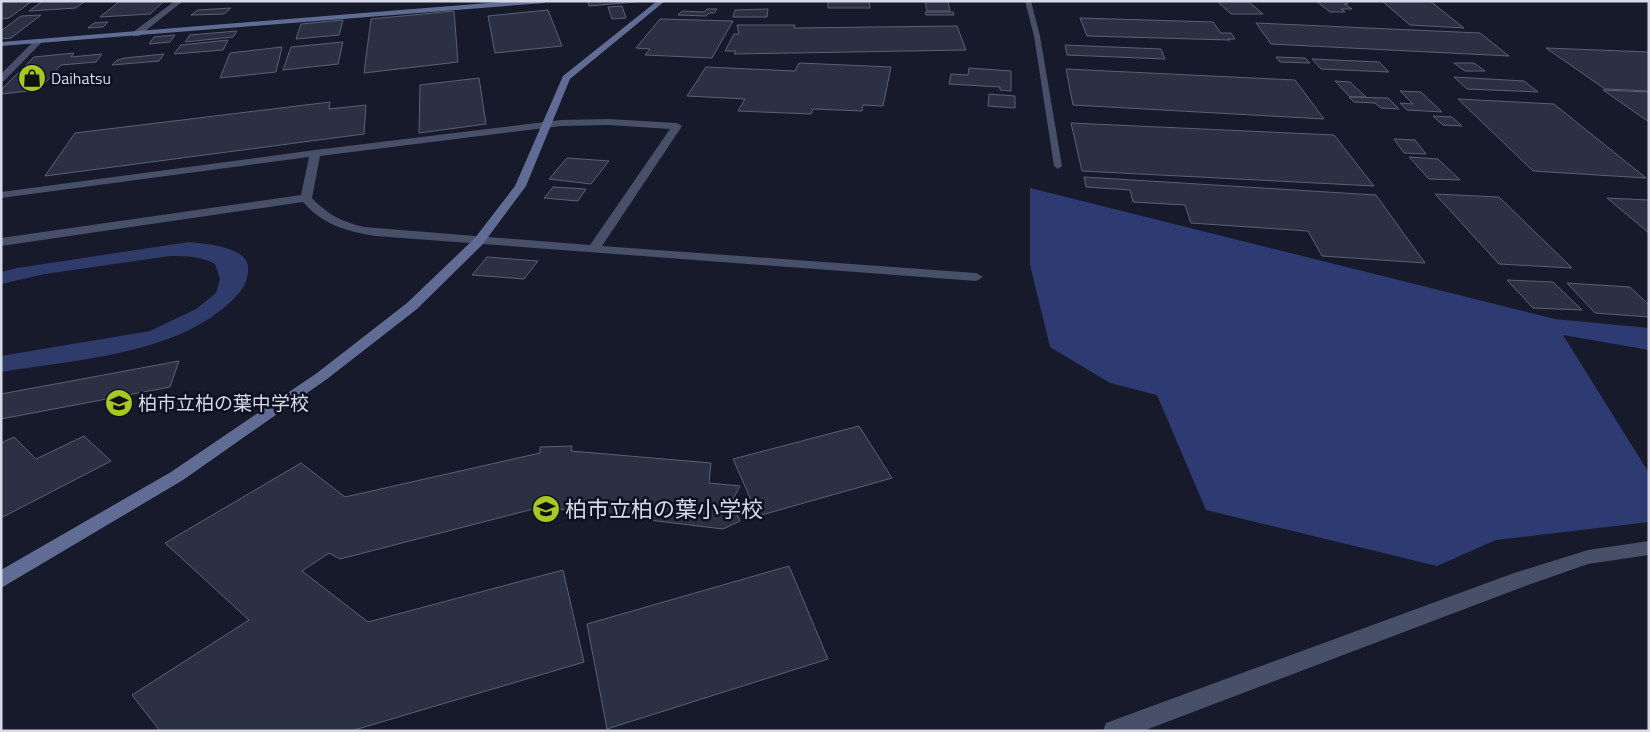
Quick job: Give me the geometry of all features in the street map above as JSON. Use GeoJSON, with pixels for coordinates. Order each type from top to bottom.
{"type":"FeatureCollection","features":[{"type":"Feature","properties":{"kind":"street"},"geometry":{"type":"LineString","coordinates":[[136,34],[180,1]]}},
{"type":"Feature","properties":{"kind":"street"},"geometry":{"type":"LineString","coordinates":[[1,44],[544,1]]}},
{"type":"Feature","properties":{"kind":"street"},"geometry":{"type":"LineString","coordinates":[[1,580],[177,476],[322,376],[412,306],[479,241],[520,186],[566,78],[662,1]]}},
{"type":"Feature","properties":{"kind":"street"},"geometry":{"type":"LineString","coordinates":[[1,79],[38,41]]}},
{"type":"Feature","properties":{"kind":"street"},"geometry":{"type":"LineString","coordinates":[[1,195],[315,153],[547,125],[608,122],[677,126],[594,249]]}},
{"type":"Feature","properties":{"kind":"street"},"geometry":{"type":"LineString","coordinates":[[306,198],[315,153]]}},
{"type":"Feature","properties":{"kind":"street"},"geometry":{"type":"LineString","coordinates":[[306,198],[325,217],[343,227],[375,232],[976,277]]}},
{"type":"Feature","properties":{"kind":"street"},"geometry":{"type":"LineString","coordinates":[[1,242],[306,198]]}},
{"type":"Feature","properties":{"kind":"street"},"geometry":{"type":"LineString","coordinates":[[1114,731],[1530,576],[1588,557],[1649,548]]}},
{"type":"Feature","properties":{"kind":"lane"},"geometry":{"type":"LineString","coordinates":[[1028,1],[1038,36],[1058,166]]}},
{"type":"Feature","properties":{"kind":"shaded area"},"geometry":{"type":"Polygon","coordinates":[[[1030,188],[1555,319],[1649,328],[1649,350],[1563,335],[1649,473],[1649,522],[1496,540],[1437,566],[1206,510],[1157,395],[1110,383],[1050,347],[1030,265],[1030,188]]]}},
{"type":"Feature","properties":{"kind":"shaded area"},"geometry":{"type":"Polygon","coordinates":[[[189,242],[214,245],[233,250],[246,260],[248,267],[247,279],[239,293],[227,305],[204,322],[178,335],[120,353],[1,372],[1,356],[150,331],[196,309],[216,293],[220,279],[215,264],[199,258],[182,256],[170,256],[45,274],[1,284],[1,272],[189,242]]]}},
{"type":"Feature","properties":{"kind":"building"},"geometry":{"type":"Polygon","coordinates":[[[1,1],[32,1],[9,18],[1,19],[1,1]]]}},
{"type":"Feature","properties":{"kind":"building"},"geometry":{"type":"Polygon","coordinates":[[[43,1],[85,1],[76,8],[29,11],[43,1]]]}},
{"type":"Feature","properties":{"kind":"building"},"geometry":{"type":"Polygon","coordinates":[[[120,1],[164,1],[150,14],[100,17],[120,1]]]}},
{"type":"Feature","properties":{"kind":"building"},"geometry":{"type":"Polygon","coordinates":[[[588,1],[646,1],[589,6],[588,1]]]}},
{"type":"Feature","properties":{"kind":"building"},"geometry":{"type":"Polygon","coordinates":[[[828,1],[869,1],[870,8],[828,8],[828,1]]]}},
{"type":"Feature","properties":{"kind":"building"},"geometry":{"type":"Polygon","coordinates":[[[925,1],[948,1],[950,11],[927,11],[925,1]]]}},
{"type":"Feature","properties":{"kind":"building"},"geometry":{"type":"Polygon","coordinates":[[[1217,1],[1248,1],[1263,14],[1231,14],[1217,1]]]}},
{"type":"Feature","properties":{"kind":"building"},"geometry":{"type":"Polygon","coordinates":[[[1316,1],[1345,1],[1348,4],[1344,4],[1352,9],[1341,9],[1345,12],[1330,12],[1316,1]]]}},
{"type":"Feature","properties":{"kind":"building"},"geometry":{"type":"Polygon","coordinates":[[[1382,1],[1430,1],[1464,28],[1410,25],[1382,1]]]}},
{"type":"Feature","properties":{"kind":"building"},"geometry":{"type":"Polygon","coordinates":[[[622,6],[626,18],[612,19],[608,7],[622,6]]]}},
{"type":"Feature","properties":{"kind":"building"},"geometry":{"type":"Polygon","coordinates":[[[231,8],[224,14],[191,15],[198,10],[231,8]]]}},
{"type":"Feature","properties":{"kind":"building"},"geometry":{"type":"Polygon","coordinates":[[[707,9],[717,9],[714,13],[709,13],[706,16],[678,15],[682,11],[704,12],[707,9]]]}},
{"type":"Feature","properties":{"kind":"building"},"geometry":{"type":"Polygon","coordinates":[[[768,9],[767,17],[733,17],[735,10],[768,9]]]}},
{"type":"Feature","properties":{"kind":"building"},"geometry":{"type":"Polygon","coordinates":[[[548,10],[562,46],[495,53],[488,16],[548,10]]]}},
{"type":"Feature","properties":{"kind":"building"},"geometry":{"type":"Polygon","coordinates":[[[454,11],[458,62],[364,73],[371,19],[454,11]]]}},
{"type":"Feature","properties":{"kind":"building"},"geometry":{"type":"Polygon","coordinates":[[[925,12],[953,12],[954,15],[926,15],[925,12]]]}},
{"type":"Feature","properties":{"kind":"building"},"geometry":{"type":"Polygon","coordinates":[[[41,15],[11,38],[1,39],[1,31],[21,16],[41,15]]]}},
{"type":"Feature","properties":{"kind":"building"},"geometry":{"type":"Polygon","coordinates":[[[1080,18],[1213,22],[1221,33],[1231,33],[1235,39],[1087,36],[1080,18]]]}},
{"type":"Feature","properties":{"kind":"building"},"geometry":{"type":"Polygon","coordinates":[[[660,19],[733,21],[712,58],[645,55],[650,49],[636,48],[660,19]]]}},
{"type":"Feature","properties":{"kind":"building"},"geometry":{"type":"Polygon","coordinates":[[[343,20],[339,35],[296,39],[301,24],[343,20]]]}},
{"type":"Feature","properties":{"kind":"building"},"geometry":{"type":"Polygon","coordinates":[[[108,22],[103,27],[88,28],[94,23],[108,22]]]}},
{"type":"Feature","properties":{"kind":"building"},"geometry":{"type":"Polygon","coordinates":[[[1256,23],[1480,33],[1509,56],[1271,44],[1256,23]]]}},
{"type":"Feature","properties":{"kind":"building"},"geometry":{"type":"Polygon","coordinates":[[[737,25],[795,25],[794,28],[957,26],[966,50],[734,54],[736,51],[725,51],[734,34],[739,34],[737,25]]]}},
{"type":"Feature","properties":{"kind":"building"},"geometry":{"type":"Polygon","coordinates":[[[237,31],[233,37],[185,42],[190,35],[237,31]]]}},
{"type":"Feature","properties":{"kind":"building"},"geometry":{"type":"Polygon","coordinates":[[[175,35],[170,42],[149,44],[154,37],[175,35]]]}},
{"type":"Feature","properties":{"kind":"building"},"geometry":{"type":"Polygon","coordinates":[[[228,40],[223,50],[174,54],[181,45],[228,40]]]}},
{"type":"Feature","properties":{"kind":"building"},"geometry":{"type":"Polygon","coordinates":[[[343,42],[338,64],[283,70],[291,47],[343,42]]]}},
{"type":"Feature","properties":{"kind":"building"},"geometry":{"type":"Polygon","coordinates":[[[1065,45],[1161,49],[1165,59],[1067,55],[1065,45]]]}},
{"type":"Feature","properties":{"kind":"building"},"geometry":{"type":"Polygon","coordinates":[[[282,47],[276,72],[220,78],[230,53],[282,47]]]}},
{"type":"Feature","properties":{"kind":"building"},"geometry":{"type":"Polygon","coordinates":[[[1546,48],[1649,52],[1649,91],[1605,89],[1546,48]]]}},
{"type":"Feature","properties":{"kind":"building","name":"Daihatsu"},"geometry":{"type":"Polygon","coordinates":[[[74,53],[71,57],[102,54],[96,62],[61,65],[39,90],[1,94],[1,90],[34,57],[74,53]]]}},
{"type":"Feature","properties":{"kind":"building"},"geometry":{"type":"Polygon","coordinates":[[[164,54],[159,61],[112,65],[117,60],[125,58],[164,54]]]}},
{"type":"Feature","properties":{"kind":"building"},"geometry":{"type":"Polygon","coordinates":[[[1276,57],[1305,58],[1310,63],[1280,62],[1276,57]]]}},
{"type":"Feature","properties":{"kind":"building"},"geometry":{"type":"Polygon","coordinates":[[[1312,59],[1379,62],[1389,72],[1321,69],[1312,59]]]}},
{"type":"Feature","properties":{"kind":"building"},"geometry":{"type":"Polygon","coordinates":[[[799,63],[891,67],[883,106],[863,105],[862,111],[813,109],[811,114],[738,111],[745,99],[687,96],[706,67],[795,71],[799,63]]]}},
{"type":"Feature","properties":{"kind":"building"},"geometry":{"type":"Polygon","coordinates":[[[1454,63],[1474,63],[1485,71],[1465,71],[1454,63]]]}},
{"type":"Feature","properties":{"kind":"building"},"geometry":{"type":"Polygon","coordinates":[[[969,68],[1011,71],[1011,91],[1000,90],[1000,87],[949,84],[951,74],[968,75],[969,68]]]}},
{"type":"Feature","properties":{"kind":"building"},"geometry":{"type":"Polygon","coordinates":[[[1066,69],[1295,80],[1324,119],[1073,105],[1066,69]]]}},
{"type":"Feature","properties":{"kind":"building"},"geometry":{"type":"Polygon","coordinates":[[[1454,77],[1524,81],[1538,92],[1467,89],[1454,77]]]}},
{"type":"Feature","properties":{"kind":"building"},"geometry":{"type":"Polygon","coordinates":[[[479,78],[486,124],[419,133],[420,85],[479,78]]]}},
{"type":"Feature","properties":{"kind":"building"},"geometry":{"type":"Polygon","coordinates":[[[1335,81],[1350,82],[1366,97],[1350,97],[1335,81]]]}},
{"type":"Feature","properties":{"kind":"building"},"geometry":{"type":"Polygon","coordinates":[[[1603,90],[1649,92],[1649,122],[1603,90]]]}},
{"type":"Feature","properties":{"kind":"building"},"geometry":{"type":"Polygon","coordinates":[[[1400,91],[1421,92],[1442,112],[1407,110],[1400,103],[1413,104],[1400,91]]]}},
{"type":"Feature","properties":{"kind":"building"},"geometry":{"type":"Polygon","coordinates":[[[989,94],[1015,96],[1015,108],[988,106],[989,94]]]}},
{"type":"Feature","properties":{"kind":"building"},"geometry":{"type":"Polygon","coordinates":[[[1349,97],[1388,98],[1399,109],[1381,108],[1375,103],[1354,102],[1349,97]]]}},
{"type":"Feature","properties":{"kind":"building"},"geometry":{"type":"Polygon","coordinates":[[[1458,99],[1554,104],[1646,178],[1533,171],[1458,99]]]}},
{"type":"Feature","properties":{"kind":"building"},"geometry":{"type":"Polygon","coordinates":[[[330,102],[329,109],[366,105],[364,134],[45,176],[75,133],[330,102]]]}},
{"type":"Feature","properties":{"kind":"building"},"geometry":{"type":"Polygon","coordinates":[[[1433,116],[1452,117],[1462,126],[1443,125],[1433,116]]]}},
{"type":"Feature","properties":{"kind":"building"},"geometry":{"type":"Polygon","coordinates":[[[1071,123],[1334,135],[1374,186],[1082,171],[1071,123]]]}},
{"type":"Feature","properties":{"kind":"building"},"geometry":{"type":"Polygon","coordinates":[[[1394,139],[1415,140],[1426,154],[1404,153],[1394,139]]]}},
{"type":"Feature","properties":{"kind":"building"},"geometry":{"type":"Polygon","coordinates":[[[1409,157],[1438,159],[1460,180],[1429,179],[1409,157]]]}},
{"type":"Feature","properties":{"kind":"building"},"geometry":{"type":"Polygon","coordinates":[[[567,158],[609,161],[591,184],[549,179],[567,158]]]}},
{"type":"Feature","properties":{"kind":"building"},"geometry":{"type":"Polygon","coordinates":[[[1084,177],[1376,195],[1425,263],[1322,256],[1308,231],[1191,223],[1185,205],[1133,202],[1130,190],[1086,187],[1084,177]]]}},
{"type":"Feature","properties":{"kind":"building"},"geometry":{"type":"Polygon","coordinates":[[[553,187],[586,189],[578,201],[544,198],[553,187]]]}},
{"type":"Feature","properties":{"kind":"building"},"geometry":{"type":"Polygon","coordinates":[[[1435,194],[1499,197],[1572,268],[1499,264],[1435,194]]]}},
{"type":"Feature","properties":{"kind":"building"},"geometry":{"type":"Polygon","coordinates":[[[1607,198],[1649,200],[1649,233],[1607,198]]]}},
{"type":"Feature","properties":{"kind":"building"},"geometry":{"type":"Polygon","coordinates":[[[487,257],[538,261],[524,279],[472,275],[487,257]]]}},
{"type":"Feature","properties":{"kind":"building"},"geometry":{"type":"Polygon","coordinates":[[[1507,280],[1553,282],[1582,310],[1533,308],[1507,280]]]}},
{"type":"Feature","properties":{"kind":"building"},"geometry":{"type":"Polygon","coordinates":[[[1567,283],[1630,287],[1649,305],[1649,317],[1595,313],[1567,283]]]}},
{"type":"Feature","properties":{"kind":"building"},"geometry":{"type":"Polygon","coordinates":[[[179,361],[170,387],[1,419],[1,394],[179,361]]]}},
{"type":"Feature","properties":{"kind":"building"},"geometry":{"type":"Polygon","coordinates":[[[859,426],[892,478],[758,516],[733,459],[859,426]]]}},
{"type":"Feature","properties":{"kind":"building"},"geometry":{"type":"Polygon","coordinates":[[[84,436],[111,461],[1,518],[1,443],[14,437],[36,459],[84,436]]]}},
{"type":"Feature","properties":{"kind":"building"},"geometry":{"type":"Polygon","coordinates":[[[572,446],[571,451],[711,463],[709,483],[740,486],[731,503],[740,521],[723,529],[541,507],[340,559],[329,553],[302,571],[368,622],[563,570],[584,662],[351,731],[160,731],[132,695],[249,620],[165,543],[301,463],[345,497],[540,453],[540,447],[572,446]]]}},
{"type":"Feature","properties":{"kind":"building"},"geometry":{"type":"Polygon","coordinates":[[[789,566],[828,659],[607,729],[587,624],[789,566]]]}},
{"type":"Feature","properties":{"kind":"place","name":"Daihatsu"},"geometry":{"type":"Point","coordinates":[32,78]}},
{"type":"Feature","properties":{"kind":"place","name":"柏市立柏の葉中学校"},"geometry":{"type":"Point","coordinates":[119,403]}},
{"type":"Feature","properties":{"kind":"place","name":"柏市立柏の葉小学校"},"geometry":{"type":"Point","coordinates":[546,509]}}]}
